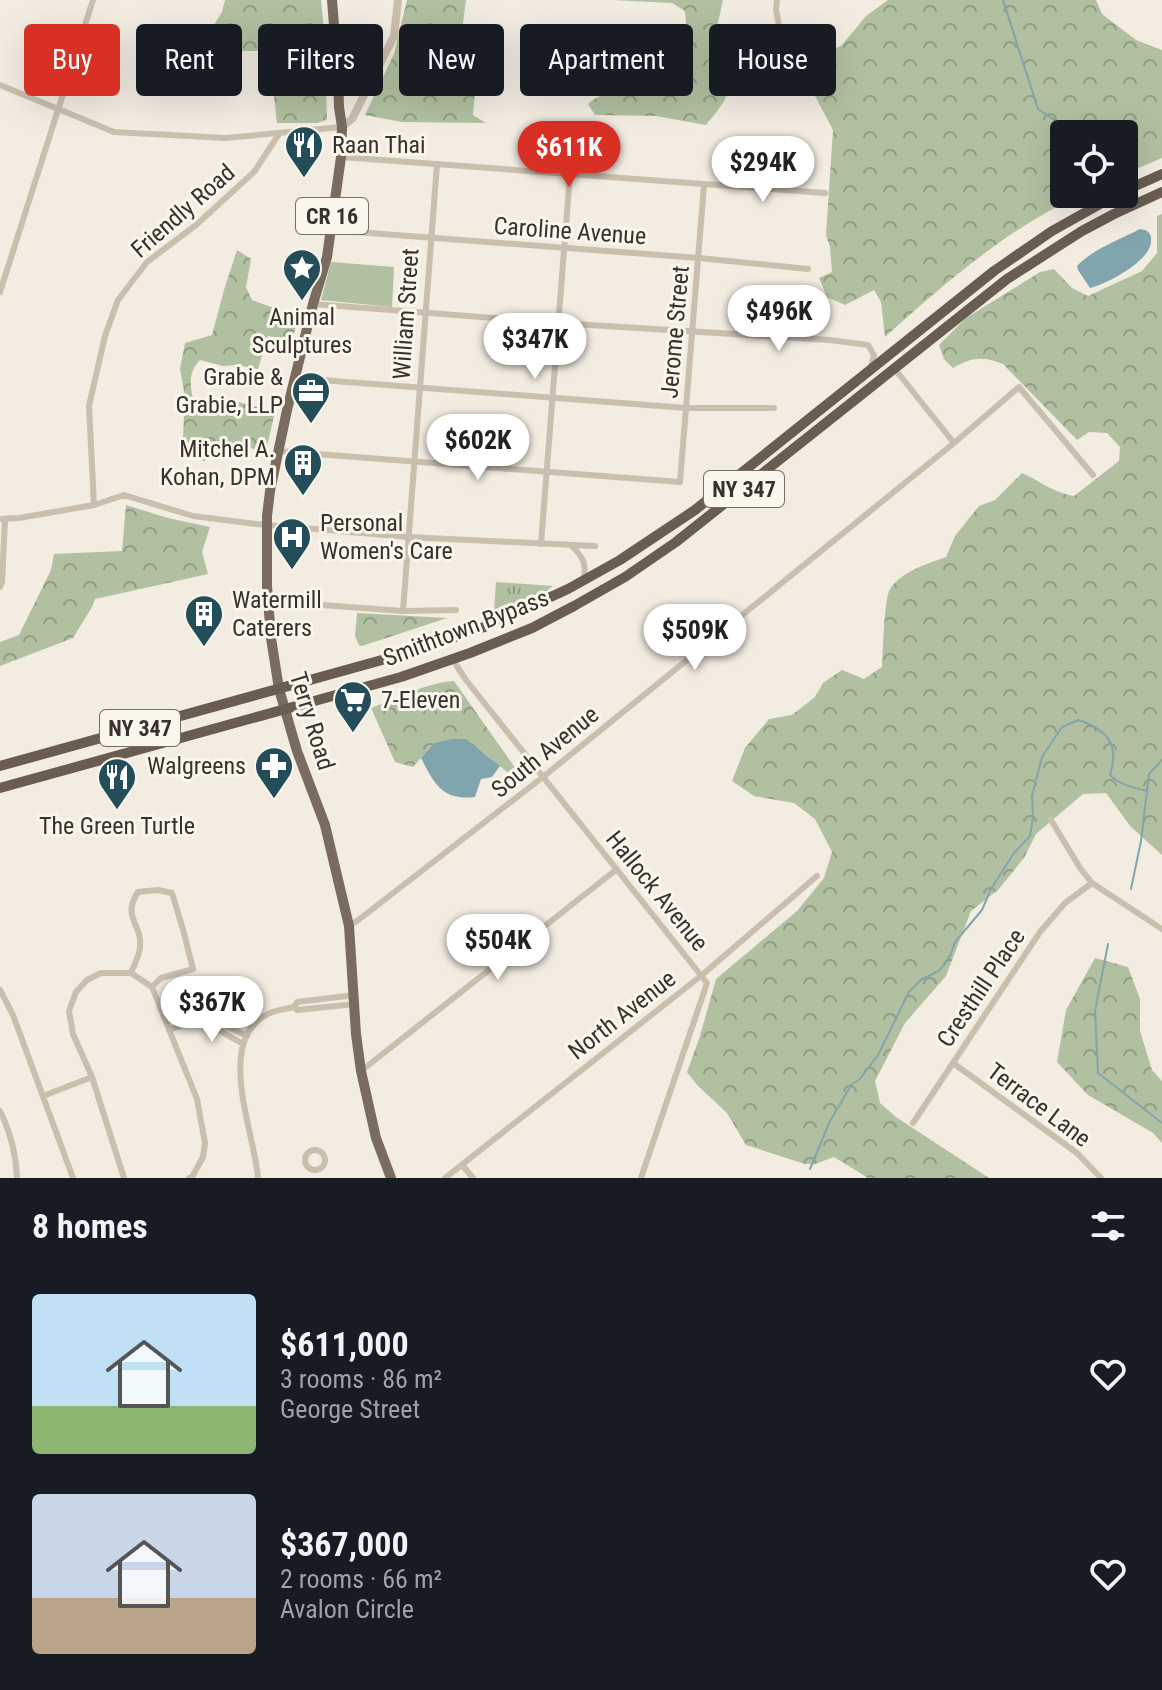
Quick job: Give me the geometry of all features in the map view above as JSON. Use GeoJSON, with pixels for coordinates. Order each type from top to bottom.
{"type":"FeatureCollection","features":[{"type":"Feature","properties":{"kind":"highway"},"geometry":{"type":"LineString","coordinates":[[1138,185],[1162,174]]}},
{"type":"Feature","properties":{"kind":"highway","name":"Smithtown Bypass"},"geometry":{"type":"LineString","coordinates":[[0,788],[401,677],[453,660],[539,624],[592,596],[693,530],[978,300],[1037,259],[1114,214],[1162,192]]}},
{"type":"Feature","properties":{"kind":"highway","name":"Smithtown Bypass"},"geometry":{"type":"LineString","coordinates":[[0,766],[418,650],[504,619],[583,581],[640,548],[695,510],[973,288],[1024,250],[1092,208]]}},
{"type":"Feature","properties":{"kind":"main road","name":"CR 16"},"geometry":{"type":"LineString","coordinates":[[332,0],[342,127]]}},
{"type":"Feature","properties":{"kind":"main road","name":"Terry Road"},"geometry":{"type":"LineString","coordinates":[[342,127],[341,157],[322,279],[313,304],[268,500],[267,601],[274,661],[284,709],[325,825],[349,926],[361,1071],[376,1138],[391,1178]]}},
{"type":"Feature","properties":{"kind":"street"},"geometry":{"type":"LineString","coordinates":[[0,292],[93,0]]}},
{"type":"Feature","properties":{"kind":"street"},"geometry":{"type":"LineString","coordinates":[[0,85],[114,132],[226,138],[342,127],[352,119],[394,36],[398,0]]}},
{"type":"Feature","properties":{"kind":"street"},"geometry":{"type":"LineString","coordinates":[[777,0],[779,24]]}},
{"type":"Feature","properties":{"kind":"street","name":"Friendly Road"},"geometry":{"type":"LineString","coordinates":[[94,505],[89,406],[105,336],[118,300],[147,262],[196,225],[254,172],[279,134]]}},
{"type":"Feature","properties":{"kind":"street"},"geometry":{"type":"LineString","coordinates":[[341,157],[825,193]]}},
{"type":"Feature","properties":{"kind":"street","name":"William Street"},"geometry":{"type":"LineString","coordinates":[[403,611],[437,164]]}},
{"type":"Feature","properties":{"kind":"street"},"geometry":{"type":"LineString","coordinates":[[541,544],[570,174]]}},
{"type":"Feature","properties":{"kind":"street","name":"Jerome Street"},"geometry":{"type":"LineString","coordinates":[[547,472],[680,482],[704,185]]}},
{"type":"Feature","properties":{"kind":"street","name":"Caroline Avenue"},"geometry":{"type":"LineString","coordinates":[[330,230],[808,269]]}},
{"type":"Feature","properties":{"kind":"street"},"geometry":{"type":"LineString","coordinates":[[313,304],[866,344],[874,355],[870,370]]}},
{"type":"Feature","properties":{"kind":"street"},"geometry":{"type":"LineString","coordinates":[[893,368],[954,443]]}},
{"type":"Feature","properties":{"kind":"street"},"geometry":{"type":"LineString","coordinates":[[295,378],[686,408],[774,408]]}},
{"type":"Feature","properties":{"kind":"street","name":"South Avenue"},"geometry":{"type":"LineString","coordinates":[[349,926],[543,777],[1019,387],[1093,475]]}},
{"type":"Feature","properties":{"kind":"street"},"geometry":{"type":"LineString","coordinates":[[278,451],[547,472]]}},
{"type":"Feature","properties":{"kind":"street"},"geometry":{"type":"LineString","coordinates":[[0,587],[2,520],[94,505],[124,495],[193,516],[267,525],[408,537],[595,546]]}},
{"type":"Feature","properties":{"kind":"street"},"geometry":{"type":"LineString","coordinates":[[572,546],[585,563],[583,581]]}},
{"type":"Feature","properties":{"kind":"street"},"geometry":{"type":"LineString","coordinates":[[267,601],[403,611],[456,610]]}},
{"type":"Feature","properties":{"kind":"street","name":"Hallock Avenue"},"geometry":{"type":"LineString","coordinates":[[453,660],[707,983],[641,1178]]}},
{"type":"Feature","properties":{"kind":"street"},"geometry":{"type":"LineString","coordinates":[[1051,820],[1092,883],[1162,929]]}},
{"type":"Feature","properties":{"kind":"street"},"geometry":{"type":"LineString","coordinates":[[361,1071],[617,869]]}},
{"type":"Feature","properties":{"kind":"street","name":"North Avenue"},"geometry":{"type":"LineString","coordinates":[[445,1178],[702,975],[817,876]]}},
{"type":"Feature","properties":{"kind":"street","name":"Cresthill Place"},"geometry":{"type":"LineString","coordinates":[[913,1123],[1040,932],[1065,903],[1092,883]]}},
{"type":"Feature","properties":{"kind":"street"},"geometry":{"type":"LineString","coordinates":[[131,973],[141,946],[130,909],[131,902],[138,892],[158,890],[172,893],[193,969],[161,978],[152,987]]}},
{"type":"Feature","properties":{"kind":"street"},"geometry":{"type":"LineString","coordinates":[[124,1178],[92,1077],[73,1034],[69,1011],[76,992],[87,980],[101,973],[131,973],[152,987],[197,1099],[205,1143],[203,1157],[189,1178]]}},
{"type":"Feature","properties":{"kind":"street"},"geometry":{"type":"LineString","coordinates":[[0,990],[13,1015],[73,1178]]}},
{"type":"Feature","properties":{"kind":"street"},"geometry":{"type":"LineString","coordinates":[[258,1178],[240,1078],[240,1055],[247,1036],[266,1015],[294,1007],[297,1002],[355,999]]}},
{"type":"Feature","properties":{"kind":"street"},"geometry":{"type":"LineString","coordinates":[[169,1030],[207,1017],[247,1036]]}},
{"type":"Feature","properties":{"kind":"street"},"geometry":{"type":"LineString","coordinates":[[207,1017],[211,1024],[243,1044]]}},
{"type":"Feature","properties":{"kind":"street","name":"Terrace Lane"},"geometry":{"type":"LineString","coordinates":[[953,1063],[1077,1153],[1101,1178]]}},
{"type":"Feature","properties":{"kind":"street"},"geometry":{"type":"LineString","coordinates":[[43,1096],[92,1077]]}},
{"type":"Feature","properties":{"kind":"street"},"geometry":{"type":"LineString","coordinates":[[0,1111],[11,1132],[17,1178]]}},
{"type":"Feature","properties":{"kind":"street"},"geometry":{"type":"LineString","coordinates":[[462,1165],[473,1178]]}},
{"type":"Feature","properties":{"kind":"street"},"geometry":{"type":"LineString","coordinates":[[309,1178],[311,1170]]}},
{"type":"Feature","properties":{"kind":"green space"},"geometry":{"type":"Polygon","coordinates":[[[225,0],[321,0],[323,24],[258,24],[258,51],[242,51],[242,24],[214,24],[225,0]]]}},
{"type":"Feature","properties":{"kind":"green space"},"geometry":{"type":"Polygon","coordinates":[[[407,0],[466,0],[463,24],[401,24],[407,0]]]}},
{"type":"Feature","properties":{"kind":"green space"},"geometry":{"type":"Polygon","coordinates":[[[612,0],[723,0],[718,24],[709,24],[709,96],[726,96],[724,102],[706,125],[656,116],[595,115],[588,104],[600,96],[693,96],[693,24],[686,24],[685,11],[672,3],[612,0]]]}},
{"type":"Feature","properties":{"kind":"green space"},"geometry":{"type":"Polygon","coordinates":[[[888,0],[1096,0],[1102,14],[1136,40],[1162,50],[1162,158],[1138,168],[1138,120],[1050,120],[1050,208],[1055,208],[1003,240],[954,277],[885,337],[881,302],[874,290],[845,305],[827,297],[819,278],[832,272],[826,235],[833,130],[815,96],[836,96],[836,48],[866,16],[888,0]]]}},
{"type":"Feature","properties":{"kind":"green space"},"geometry":{"type":"Polygon","coordinates":[[[399,33],[399,96],[475,96],[473,115],[486,123],[402,122],[365,115],[374,96],[383,96],[383,77],[394,54],[399,33]]]}},
{"type":"Feature","properties":{"kind":"green space"},"geometry":{"type":"Polygon","coordinates":[[[274,96],[326,96],[327,120],[277,123],[274,96]]]}},
{"type":"Feature","properties":{"kind":"green space"},"geometry":{"type":"Polygon","coordinates":[[[1162,214],[1162,855],[1131,827],[1106,793],[1083,794],[1036,834],[1024,858],[998,890],[971,911],[946,976],[905,1023],[875,1081],[880,1103],[896,1117],[989,1178],[868,1178],[834,1157],[805,1164],[746,1145],[727,1113],[687,1072],[716,979],[797,911],[824,878],[832,852],[815,819],[794,803],[754,796],[732,781],[745,748],[769,719],[792,715],[815,697],[823,683],[842,670],[864,679],[882,667],[885,614],[890,589],[908,573],[946,557],[955,536],[979,506],[995,500],[1022,473],[1074,496],[1119,461],[1120,447],[1107,433],[1089,432],[1077,440],[1003,364],[978,359],[953,368],[944,359],[939,345],[966,318],[1040,272],[1054,269],[1072,288],[1088,296],[1142,271],[1157,253],[1157,216],[1162,214]]]}},
{"type":"Feature","properties":{"kind":"green space"},"geometry":{"type":"Polygon","coordinates":[[[237,250],[251,259],[246,287],[252,300],[299,317],[292,340],[268,336],[258,369],[223,366],[200,360],[196,365],[191,382],[195,408],[212,413],[238,402],[275,412],[266,451],[217,443],[204,462],[183,437],[185,397],[180,369],[185,343],[212,335],[237,250]]]}},
{"type":"Feature","properties":{"kind":"green space"},"geometry":{"type":"Polygon","coordinates":[[[331,262],[394,267],[392,307],[321,300],[331,262]]]}},
{"type":"Feature","properties":{"kind":"green space"},"geometry":{"type":"Polygon","coordinates":[[[126,505],[210,527],[202,552],[208,574],[95,599],[73,638],[0,666],[0,642],[19,635],[51,570],[54,554],[122,551],[126,505]]]}},
{"type":"Feature","properties":{"kind":"green space"},"geometry":{"type":"Polygon","coordinates":[[[496,582],[553,586],[494,611],[496,582]]]}},
{"type":"Feature","properties":{"kind":"green space"},"geometry":{"type":"Polygon","coordinates":[[[357,613],[447,618],[362,646],[355,636],[357,613]]]}},
{"type":"Feature","properties":{"kind":"green space"},"geometry":{"type":"Polygon","coordinates":[[[454,681],[516,769],[507,772],[483,752],[434,743],[413,767],[395,762],[371,708],[422,688],[454,681]]]}},
{"type":"Feature","properties":{"kind":"green space"},"geometry":{"type":"Polygon","coordinates":[[[1095,958],[1128,967],[1140,999],[1140,1031],[1152,1070],[1162,1081],[1162,1143],[1153,1133],[1088,1095],[1057,1062],[1066,1010],[1095,958]]]}},
{"type":"Feature","properties":{"kind":"water"},"geometry":{"type":"Polygon","coordinates":[[[1140,229],[1151,236],[1149,249],[1143,257],[1117,277],[1090,288],[1077,266],[1098,250],[1140,229]]]}},
{"type":"Feature","properties":{"kind":"water"},"geometry":{"type":"Polygon","coordinates":[[[466,739],[500,766],[492,777],[481,779],[475,797],[454,796],[440,788],[421,758],[434,743],[466,739]]]}},
{"type":"Feature","properties":{"kind":"waterway"},"geometry":{"type":"LineString","coordinates":[[1003,0],[1038,109],[1054,120]]}},
{"type":"Feature","properties":{"kind":"waterway"},"geometry":{"type":"LineString","coordinates":[[810,1169],[830,1121],[852,1084],[859,1080],[878,1055],[909,992],[921,980],[940,970],[955,942],[982,910],[991,889],[1014,853],[1030,836],[1032,796],[1042,757],[1062,727],[1079,720],[1097,728],[1112,747],[1110,775],[1123,784],[1148,791]]}},
{"type":"Feature","properties":{"kind":"waterway"},"geometry":{"type":"LineString","coordinates":[[1131,889],[1141,841],[1149,774],[1162,760]]}},
{"type":"Feature","properties":{"kind":"waterway"},"geometry":{"type":"LineString","coordinates":[[1108,944],[1095,1011],[1098,1073],[1162,1123]]}},
{"type":"Feature","properties":{"kind":"place","name":"Raan Thai"},"geometry":{"type":"Point","coordinates":[304,179]}},
{"type":"Feature","properties":{"kind":"place","name":"Animal Sculptures"},"geometry":{"type":"Point","coordinates":[302,302]}},
{"type":"Feature","properties":{"kind":"place","name":"Grabie & Grabie, LLP"},"geometry":{"type":"Point","coordinates":[311,425]}},
{"type":"Feature","properties":{"kind":"place","name":"Mitchel A. Kohan, DPM"},"geometry":{"type":"Point","coordinates":[303,497]}},
{"type":"Feature","properties":{"kind":"place","name":"Personal Women's Care"},"geometry":{"type":"Point","coordinates":[292,571]}},
{"type":"Feature","properties":{"kind":"place","name":"Watermill Caterers"},"geometry":{"type":"Point","coordinates":[204,648]}},
{"type":"Feature","properties":{"kind":"place","name":"7-Eleven"},"geometry":{"type":"Point","coordinates":[353,734]}},
{"type":"Feature","properties":{"kind":"place","name":"Walgreens"},"geometry":{"type":"Point","coordinates":[274,800]}},
{"type":"Feature","properties":{"kind":"place","name":"The Green Turtle"},"geometry":{"type":"Point","coordinates":[117,811]}}]}
